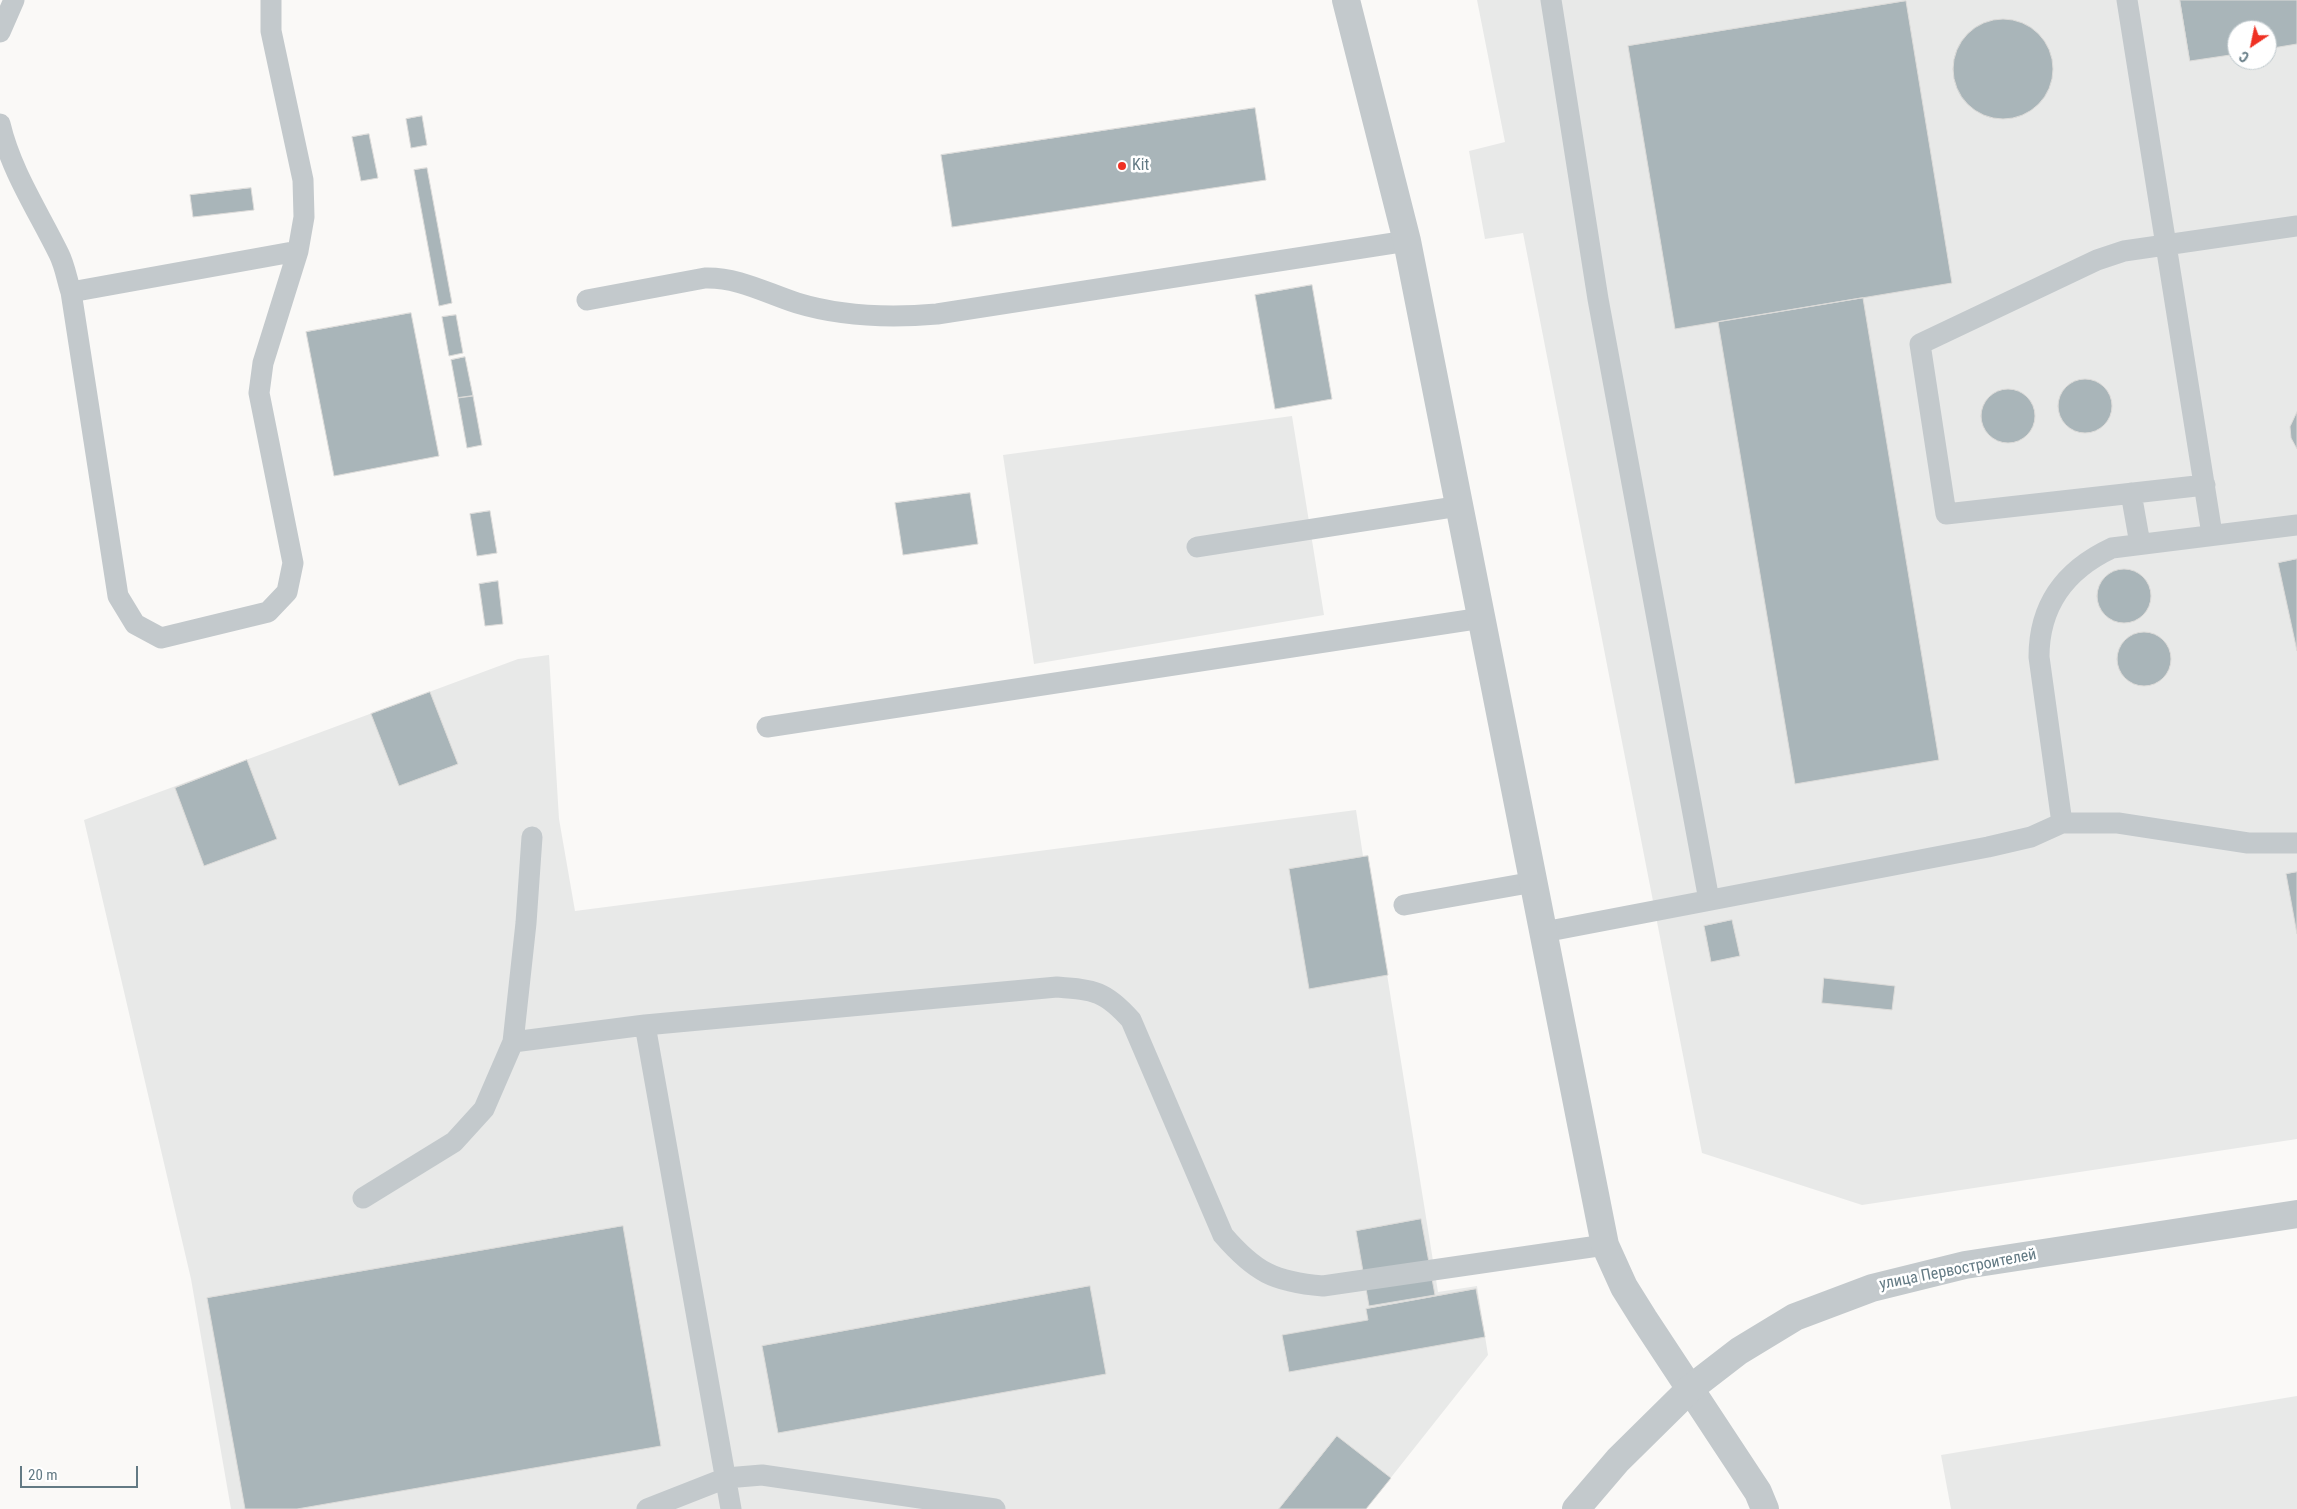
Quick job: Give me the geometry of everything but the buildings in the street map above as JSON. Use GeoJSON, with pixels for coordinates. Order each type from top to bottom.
{"type":"FeatureCollection","features":[{"type":"Feature","properties":{"kind":"street"},"geometry":{"type":"LineString","coordinates":[[1346,0],[1407,242],[1605,1245],[1624,1286],[1639,1311],[1758,1492],[1765,1509]]}},
{"type":"Feature","properties":{"kind":"street","name":"улица Первостроителей"},"geometry":{"type":"LineString","coordinates":[[1576,1509],[1618,1460],[1690,1388],[1739,1351],[1795,1318],[1872,1288],[1965,1265],[2297,1214]]}},
{"type":"Feature","properties":{"kind":"lane"},"geometry":{"type":"LineString","coordinates":[[0,32],[14,0]]}},
{"type":"Feature","properties":{"kind":"lane"},"geometry":{"type":"LineString","coordinates":[[0,124],[6,147],[26,192],[60,256],[71,292],[118,596],[135,624],[161,638],[268,612],[287,592],[292,563],[259,393],[263,363],[298,251],[304,217],[302,180],[271,31],[271,0]]}},
{"type":"Feature","properties":{"kind":"lane"},"geometry":{"type":"LineString","coordinates":[[1551,0],[1598,299],[1709,900]]}},
{"type":"Feature","properties":{"kind":"lane"},"geometry":{"type":"LineString","coordinates":[[2128,0],[2212,534]]}},
{"type":"Feature","properties":{"kind":"lane"},"geometry":{"type":"LineString","coordinates":[[2205,485],[1946,514],[1920,344],[2097,260],[2124,251],[2297,226]]}},
{"type":"Feature","properties":{"kind":"lane"},"geometry":{"type":"LineString","coordinates":[[587,300],[705,278],[721,278],[798,303],[837,313],[894,318],[937,314],[1407,242]]}},
{"type":"Feature","properties":{"kind":"lane"},"geometry":{"type":"LineString","coordinates":[[71,292],[298,251]]}},
{"type":"Feature","properties":{"kind":"lane"},"geometry":{"type":"LineString","coordinates":[[2131,493],[2140,544]]}},
{"type":"Feature","properties":{"kind":"lane"},"geometry":{"type":"LineString","coordinates":[[1197,547],[1460,506]]}},
{"type":"Feature","properties":{"kind":"lane"},"geometry":{"type":"LineString","coordinates":[[2062,823],[2039,657],[2039,635],[2046,612],[2066,580],[2091,558],[2112,548],[2212,534],[2297,525]]}},
{"type":"Feature","properties":{"kind":"lane"},"geometry":{"type":"LineString","coordinates":[[767,727],[1482,618]]}},
{"type":"Feature","properties":{"kind":"lane"},"geometry":{"type":"LineString","coordinates":[[1544,932],[1988,847],[2031,837],[2062,823],[2118,823],[2248,843],[2297,843]]}},
{"type":"Feature","properties":{"kind":"lane"},"geometry":{"type":"LineString","coordinates":[[363,1198],[454,1142],[484,1109],[513,1042],[526,923],[532,837]]}},
{"type":"Feature","properties":{"kind":"lane"},"geometry":{"type":"LineString","coordinates":[[1404,905],[1534,882]]}},
{"type":"Feature","properties":{"kind":"lane"},"geometry":{"type":"LineString","coordinates":[[513,1042],[645,1025],[1057,987],[1086,989],[1112,1000],[1131,1020],[1223,1235],[1239,1254],[1267,1275],[1295,1284],[1323,1286],[1605,1245]]}},
{"type":"Feature","properties":{"kind":"lane"},"geometry":{"type":"LineString","coordinates":[[645,1025],[731,1509]]}},
{"type":"Feature","properties":{"kind":"lane"},"geometry":{"type":"LineString","coordinates":[[646,1509],[726,1478],[762,1475],[995,1509]]}},
{"type":"Feature","properties":{"kind":"shaded area"},"geometry":{"type":"Polygon","coordinates":[[[1477,0],[2297,0],[2297,1139],[1862,1205],[1702,1153],[1523,233],[1485,239],[1469,151],[1505,142],[1477,0]]]}},
{"type":"Feature","properties":{"kind":"shaded area"},"geometry":{"type":"Polygon","coordinates":[[[1292,416],[1324,615],[1034,664],[1003,455],[1292,416]]]}},
{"type":"Feature","properties":{"kind":"shaded area"},"geometry":{"type":"Polygon","coordinates":[[[549,655],[559,819],[575,911],[1356,810],[1363,856],[1368,856],[1438,1292],[1477,1286],[1488,1355],[1366,1509],[231,1509],[191,1279],[84,820],[518,659],[549,655]]]}},
{"type":"Feature","properties":{"kind":"shaded area"},"geometry":{"type":"Polygon","coordinates":[[[2297,1396],[2297,1509],[1951,1509],[1941,1455],[2297,1396]]]}},
{"type":"Feature","properties":{"kind":"place","name":"Kit"},"geometry":{"type":"Point","coordinates":[1122,166]}}]}
